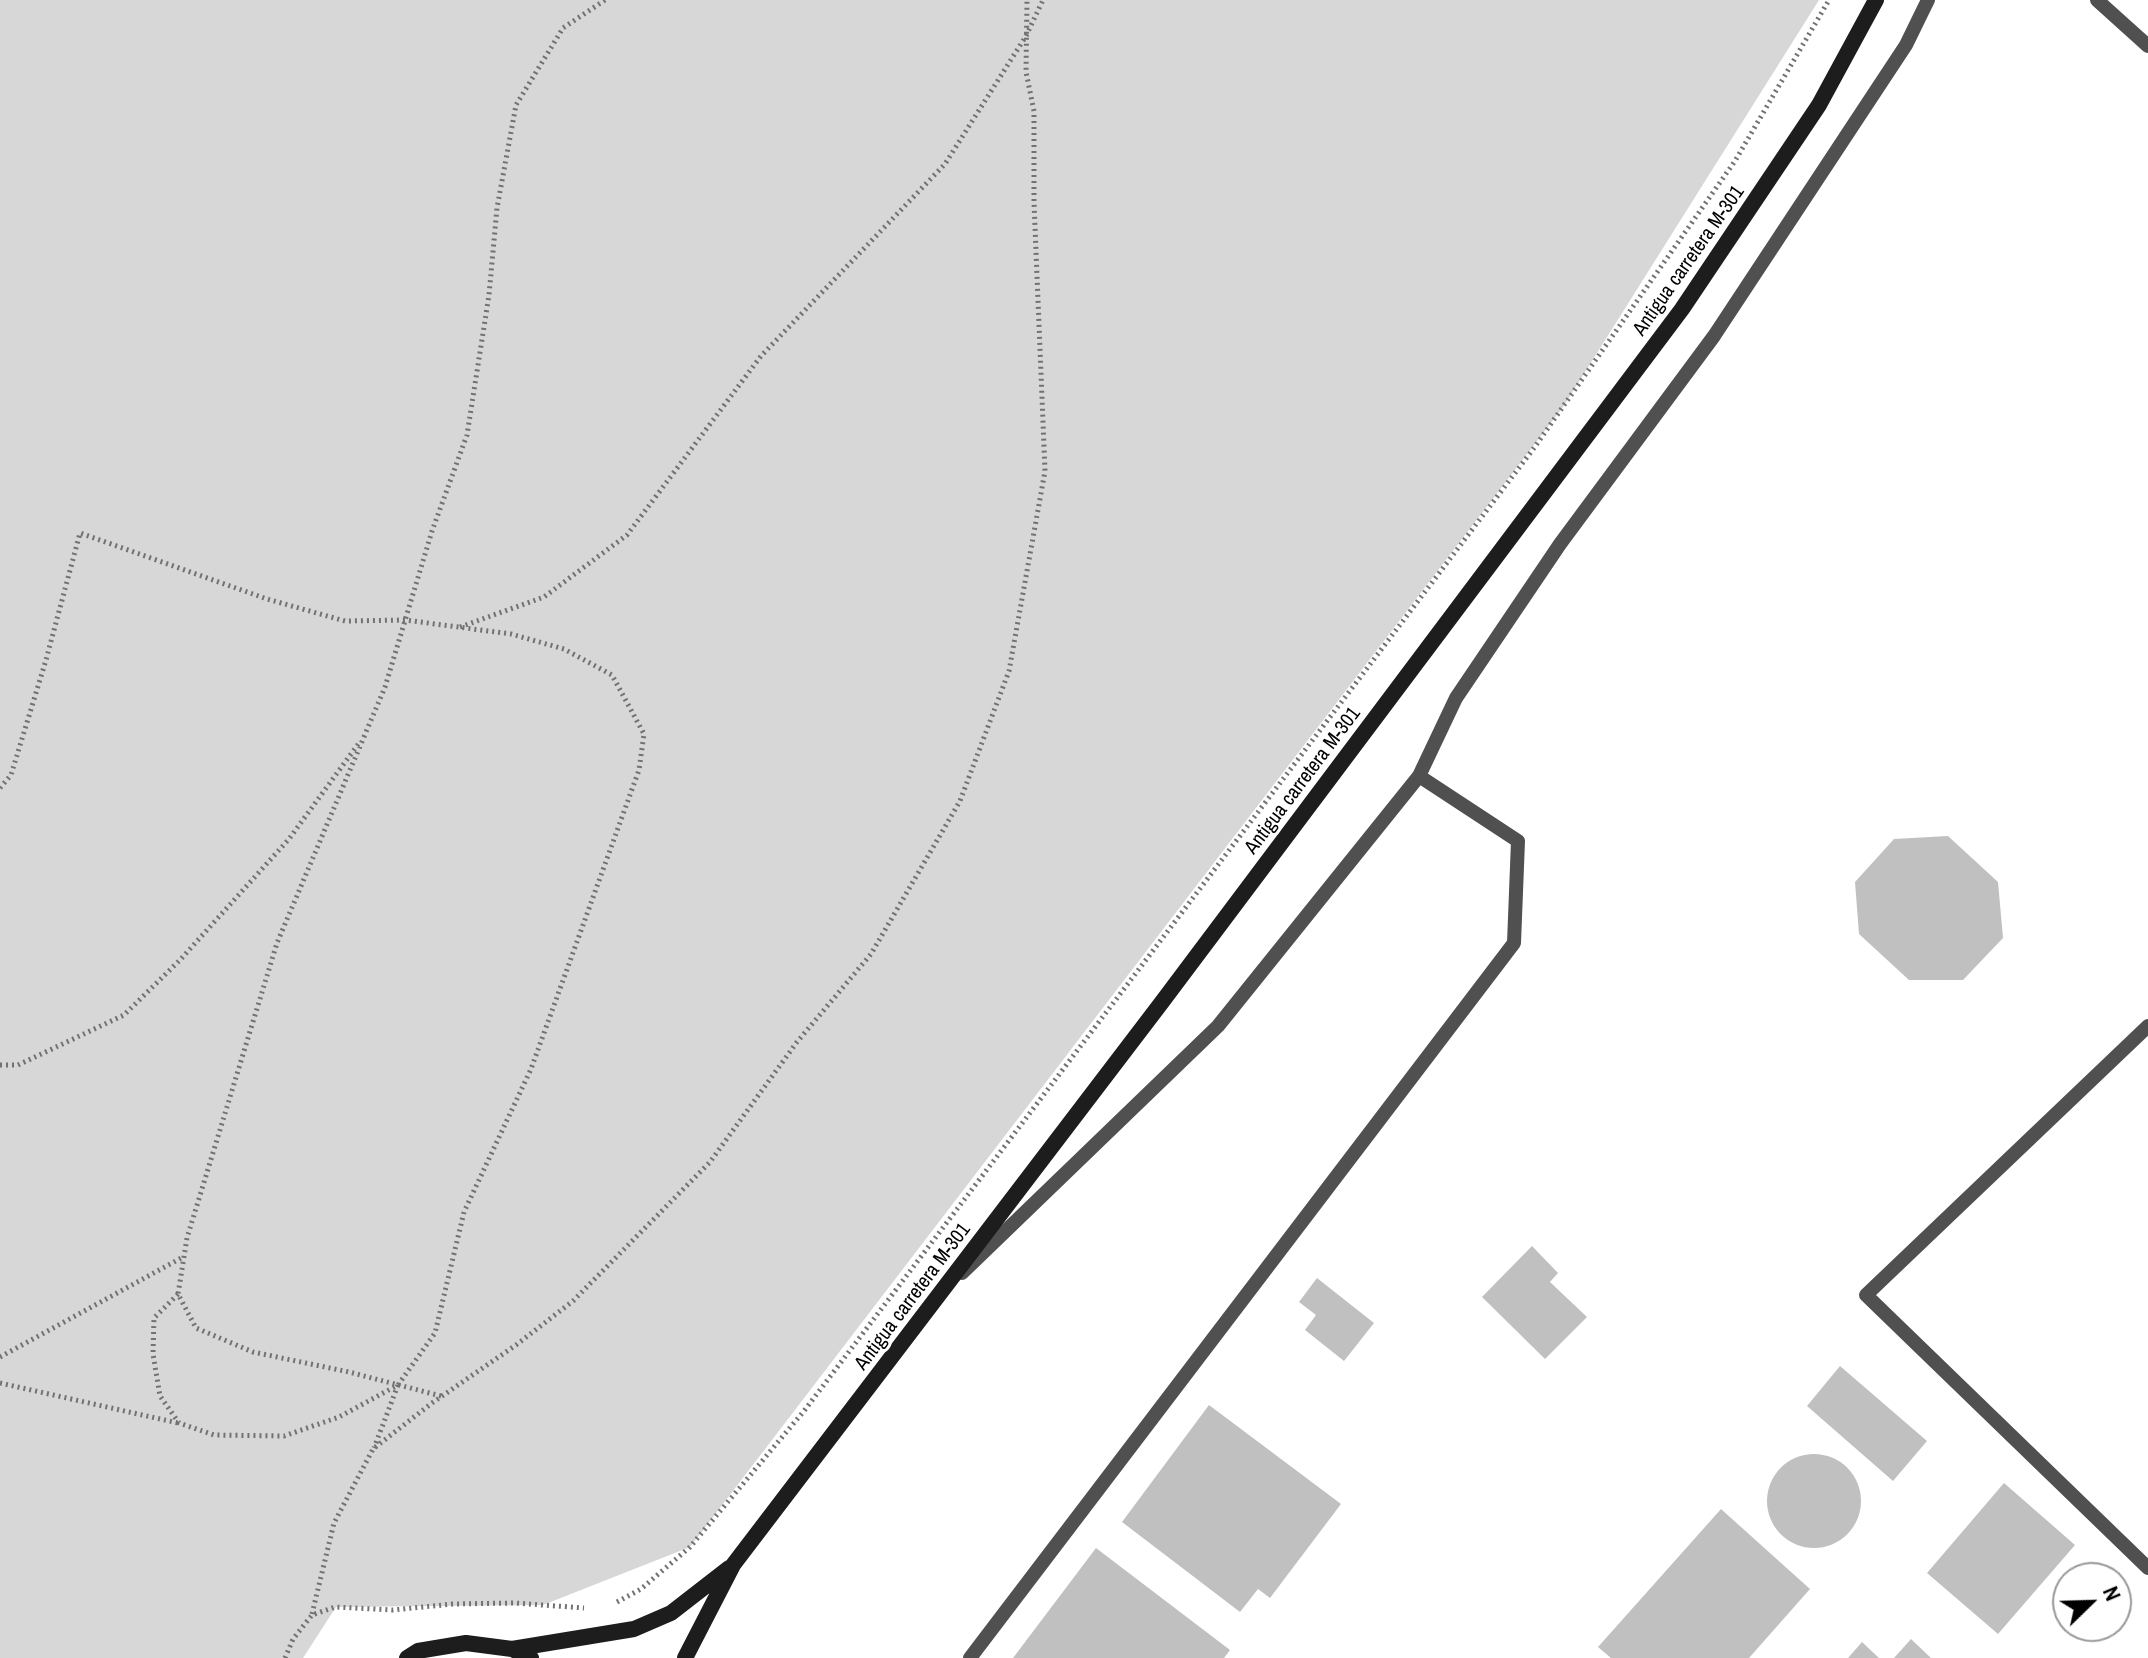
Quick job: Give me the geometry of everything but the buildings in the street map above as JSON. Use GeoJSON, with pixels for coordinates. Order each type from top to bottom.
{"type":"FeatureCollection","features":[{"type":"Feature","properties":{"kind":"street","name":"Antigua carretera M-301"},"geometry":{"type":"LineString","coordinates":[[685,1658],[733,1565],[1682,309],[1819,105],[1876,0]]}},
{"type":"Feature","properties":{"kind":"street","name":"Antigua carretera M-301"},"geometry":{"type":"LineString","coordinates":[[512,1649],[634,1629],[671,1613],[733,1565]]}},
{"type":"Feature","properties":{"kind":"street"},"geometry":{"type":"LineString","coordinates":[[407,1658],[418,1651],[466,1643],[512,1649],[531,1658]]}},
{"type":"Feature","properties":{"kind":"lane"},"geometry":{"type":"LineString","coordinates":[[942,1292],[1218,1026],[1419,776],[1456,698],[1560,544],[1714,336],[1906,45],[1928,0]]}},
{"type":"Feature","properties":{"kind":"lane"},"geometry":{"type":"LineString","coordinates":[[2097,0],[2148,46]]}},
{"type":"Feature","properties":{"kind":"lane"},"geometry":{"type":"LineString","coordinates":[[970,1658],[1514,943],[1518,841],[1419,776]]}},
{"type":"Feature","properties":{"kind":"lane"},"geometry":{"type":"LineString","coordinates":[[2148,1026],[1866,1295],[2148,1568]]}},
{"type":"Feature","properties":{"kind":"path"},"geometry":{"type":"LineString","coordinates":[[179,1423],[160,1396],[153,1354],[154,1318],[178,1294],[187,1238],[277,943],[385,687],[432,531],[467,435],[489,295],[497,208],[516,105],[563,28],[605,0]]}},
{"type":"Feature","properties":{"kind":"path"},"geometry":{"type":"LineString","coordinates":[[373,1449],[573,1301],[710,1162],[797,1042],[871,954],[960,801],[1009,671],[1045,471],[1034,202],[1034,111],[1026,72],[1027,0]]}},
{"type":"Feature","properties":{"kind":"path"},"geometry":{"type":"LineString","coordinates":[[459,627],[544,597],[627,535],[761,356],[945,164],[1026,36],[1043,0]]}},
{"type":"Feature","properties":{"kind":"path"},"geometry":{"type":"LineString","coordinates":[[608,1605],[623,1601],[641,1589],[690,1547],[804,1411],[1549,427],[1735,161],[1829,0]]}},
{"type":"Feature","properties":{"kind":"path"},"geometry":{"type":"LineString","coordinates":[[0,788],[11,775],[80,533],[267,599],[345,621],[405,620],[511,634],[564,649],[612,675],[644,734],[639,770],[531,1069],[464,1212],[435,1333],[398,1385],[373,1449],[334,1523],[312,1615],[293,1639],[285,1658]]}},
{"type":"Feature","properties":{"kind":"path"},"geometry":{"type":"LineString","coordinates":[[0,1065],[18,1065],[124,1015],[180,960],[289,839],[365,735]]}},
{"type":"Feature","properties":{"kind":"path"},"geometry":{"type":"LineString","coordinates":[[0,1357],[184,1257]]}},
{"type":"Feature","properties":{"kind":"path"},"geometry":{"type":"LineString","coordinates":[[178,1294],[196,1328],[253,1352],[441,1396]]}},
{"type":"Feature","properties":{"kind":"path"},"geometry":{"type":"LineString","coordinates":[[0,1383],[179,1423],[214,1435],[284,1436],[339,1417],[398,1385]]}},
{"type":"Feature","properties":{"kind":"path"},"geometry":{"type":"LineString","coordinates":[[312,1615],[335,1607],[393,1610],[453,1604],[515,1603],[594,1609]]}},
{"type":"Feature","properties":{"kind":"shaded area"},"geometry":{"type":"Polygon","coordinates":[[[0,0],[1819,0],[1563,407],[690,1547],[543,1605],[336,1607],[303,1658],[0,1658],[0,0]]]}}]}
